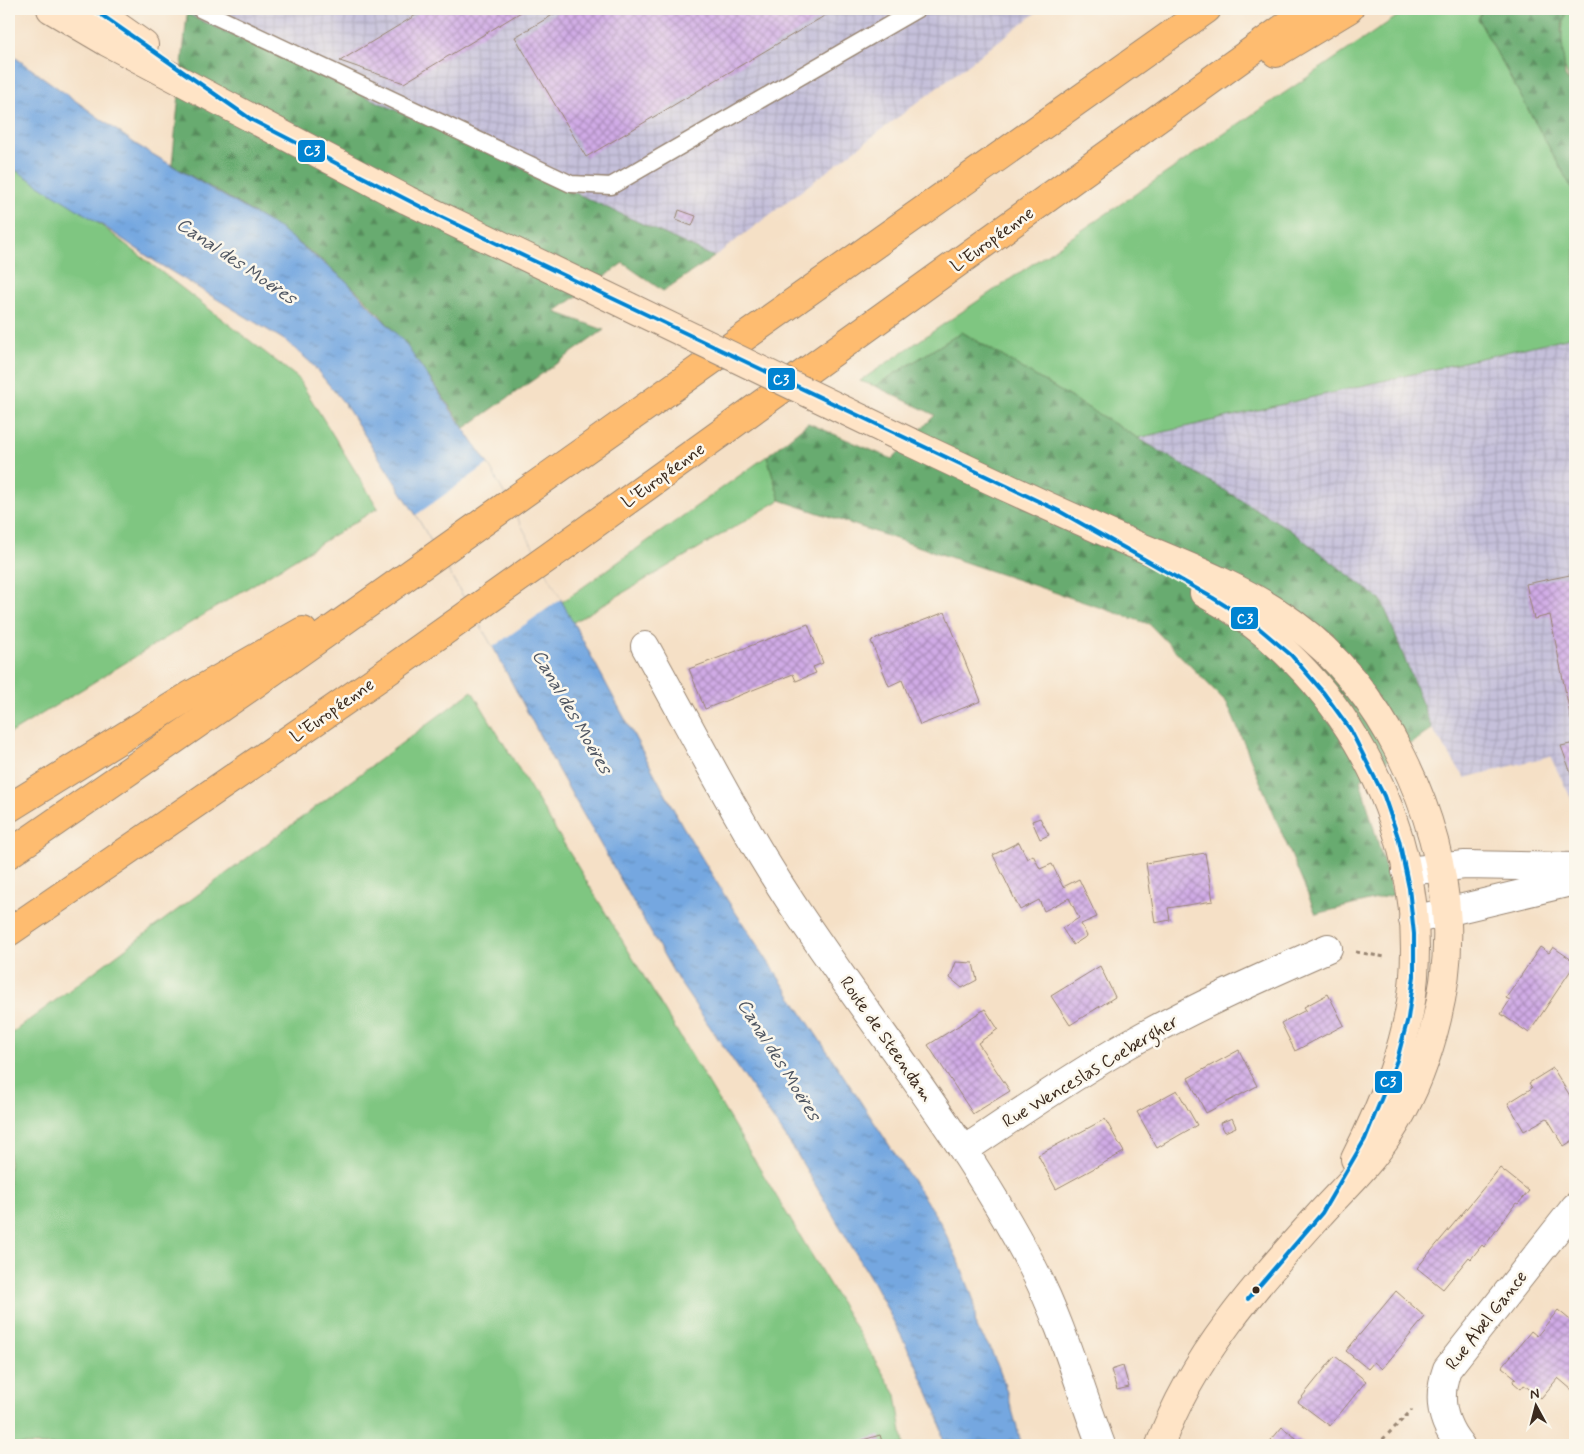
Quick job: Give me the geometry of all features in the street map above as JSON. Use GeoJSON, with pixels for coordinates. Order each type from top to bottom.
{"type":"FeatureCollection","features":[{"type":"Feature","properties":{"kind":"highway"},"geometry":{"type":"LineString","coordinates":[[9,854],[252,686],[1207,9]]}},
{"type":"Feature","properties":{"kind":"highway","name":"L'Européenne"},"geometry":{"type":"LineString","coordinates":[[9,932],[374,681],[1078,178],[1310,9]]}},
{"type":"Feature","properties":{"kind":"highway"},"geometry":{"type":"LineString","coordinates":[[1078,178],[1349,9]]}},
{"type":"Feature","properties":{"kind":"highway"},"geometry":{"type":"LineString","coordinates":[[9,808],[191,695],[426,562]]}},
{"type":"Feature","properties":{"kind":"street"},"geometry":{"type":"LineString","coordinates":[[51,9],[107,42],[252,120],[407,200],[910,442],[1226,585],[1289,620],[1319,644],[1354,682],[1392,739],[1419,800],[1440,867],[1446,912],[1445,967],[1433,1031],[1422,1070],[1400,1117],[1381,1146],[1216,1339],[1188,1384],[1160,1445]]}},
{"type":"Feature","properties":{"kind":"street"},"geometry":{"type":"LineString","coordinates":[[93,9],[252,120]]}},
{"type":"Feature","properties":{"kind":"street"},"geometry":{"type":"LineString","coordinates":[[1059,511],[1213,598],[1253,623],[1291,655],[1333,705],[1364,753],[1389,810],[1406,871],[1413,920],[1414,962],[1408,1018],[1392,1074],[1366,1139],[1322,1213]]}},
{"type":"Feature","properties":{"kind":"street","name":"Route de Steendam"},"geometry":{"type":"LineString","coordinates":[[645,646],[769,867],[793,905],[964,1150],[1011,1227],[1043,1290],[1062,1334],[1101,1445]]}},
{"type":"Feature","properties":{"kind":"street"},"geometry":{"type":"LineString","coordinates":[[1406,871],[1465,865],[1575,868]]}},
{"type":"Feature","properties":{"kind":"street"},"geometry":{"type":"LineString","coordinates":[[1413,920],[1575,881]]}},
{"type":"Feature","properties":{"kind":"street","name":"Rue Wenceslas Coebergher"},"geometry":{"type":"LineString","coordinates":[[964,1150],[1090,1067],[1151,1032],[1230,992],[1328,948]]}},
{"type":"Feature","properties":{"kind":"street","name":"Rue Abel Gance"},"geometry":{"type":"LineString","coordinates":[[1460,1445],[1449,1429],[1441,1408],[1441,1388],[1447,1369],[1575,1207]]}},
{"type":"Feature","properties":{"kind":"lane"},"geometry":{"type":"LineString","coordinates":[[200,9],[571,184],[611,186],[917,9]]}},
{"type":"Feature","properties":{"kind":"path"},"geometry":{"type":"LineString","coordinates":[[1328,948],[1414,962]]}},
{"type":"Feature","properties":{"kind":"shaded area"},"geometry":{"type":"Polygon","coordinates":[[[175,9],[1041,9],[714,257],[175,9]]]}},
{"type":"Feature","properties":{"kind":"shaded area"},"geometry":{"type":"Polygon","coordinates":[[[1575,336],[1575,806],[1550,756],[1465,778],[1432,729],[1382,601],[1138,438],[1575,336]]]}},
{"type":"Feature","properties":{"kind":"green space"},"geometry":{"type":"Polygon","coordinates":[[[1408,9],[1483,9],[1478,19],[1575,194],[1575,336],[1138,438],[962,332],[875,386],[860,381],[1408,9]]]}},
{"type":"Feature","properties":{"kind":"green space"},"geometry":{"type":"Polygon","coordinates":[[[1483,9],[1567,9],[1561,29],[1565,76],[1575,91],[1575,194],[1478,19],[1483,9]]]}},
{"type":"Feature","properties":{"kind":"green space"},"geometry":{"type":"Polygon","coordinates":[[[1567,9],[1575,9],[1575,91],[1566,72],[1562,51],[1562,30],[1567,9]]]}},
{"type":"Feature","properties":{"kind":"green space"},"geometry":{"type":"Polygon","coordinates":[[[187,14],[714,257],[663,291],[623,263],[555,312],[604,330],[465,428],[395,333],[346,281],[284,233],[172,165],[187,14]]]}},
{"type":"Feature","properties":{"kind":"green space"},"geometry":{"type":"Polygon","coordinates":[[[9,154],[298,378],[378,508],[9,734],[9,154]]]}},
{"type":"Feature","properties":{"kind":"green space"},"geometry":{"type":"Polygon","coordinates":[[[962,332],[1289,529],[1382,601],[1432,729],[1360,780],[1393,895],[1316,914],[1227,703],[1149,624],[780,500],[767,456],[808,423],[892,459],[935,415],[875,386],[962,332]]]}},
{"type":"Feature","properties":{"kind":"green space"},"geometry":{"type":"Polygon","coordinates":[[[767,456],[780,500],[572,623],[562,602],[767,456]]]}},
{"type":"Feature","properties":{"kind":"green space"},"geometry":{"type":"Polygon","coordinates":[[[472,691],[896,1395],[904,1445],[9,1445],[9,1035],[472,691]]]}},
{"type":"Feature","properties":{"kind":"water","name":"Canal des Moëres"},"geometry":{"type":"Polygon","coordinates":[[[9,53],[137,145],[280,229],[345,280],[404,342],[488,464],[682,825],[728,901],[940,1222],[960,1264],[974,1301],[976,1328],[985,1340],[999,1368],[1022,1445],[944,1445],[939,1418],[916,1364],[874,1284],[797,1154],[678,980],[558,770],[493,647],[416,515],[344,403],[310,362],[286,341],[159,264],[9,166],[9,53]]]}},
{"type":"Feature","properties":{"kind":"pier"},"geometry":{"type":"Polygon","coordinates":[[[488,464],[561,599],[493,647],[416,515],[488,464]]]}},
{"type":"Feature","properties":{"kind":"building"},"geometry":{"type":"Polygon","coordinates":[[[426,9],[526,9],[404,83],[340,61],[426,9]]]}},
{"type":"Feature","properties":{"kind":"building"},"geometry":{"type":"Polygon","coordinates":[[[563,9],[836,9],[586,157],[515,37],[563,9]]]}},
{"type":"Feature","properties":{"kind":"building"},"geometry":{"type":"Polygon","coordinates":[[[679,210],[696,216],[692,226],[676,220],[679,210]]]}},
{"type":"Feature","properties":{"kind":"building"},"geometry":{"type":"Polygon","coordinates":[[[1575,574],[1575,724],[1572,724],[1550,615],[1534,619],[1526,584],[1575,574]]]}},
{"type":"Feature","properties":{"kind":"building"},"geometry":{"type":"Polygon","coordinates":[[[945,612],[981,701],[920,725],[902,680],[889,686],[871,641],[945,612]]]}},
{"type":"Feature","properties":{"kind":"building"},"geometry":{"type":"Polygon","coordinates":[[[808,624],[823,663],[813,667],[816,673],[796,681],[793,674],[705,709],[689,669],[808,624]]]}},
{"type":"Feature","properties":{"kind":"building"},"geometry":{"type":"Polygon","coordinates":[[[1575,743],[1575,784],[1561,746],[1575,743]]]}},
{"type":"Feature","properties":{"kind":"building"},"geometry":{"type":"Polygon","coordinates":[[[1040,818],[1049,835],[1040,839],[1032,821],[1040,818]]]}},
{"type":"Feature","properties":{"kind":"building"},"geometry":{"type":"Polygon","coordinates":[[[1019,842],[1027,859],[1033,855],[1040,869],[1052,864],[1063,887],[1079,879],[1097,917],[1081,924],[1087,936],[1073,945],[1062,928],[1079,918],[1069,898],[1044,911],[1039,900],[1020,910],[993,855],[1019,842]]]}},
{"type":"Feature","properties":{"kind":"building"},"geometry":{"type":"Polygon","coordinates":[[[1205,853],[1213,901],[1168,908],[1170,920],[1155,923],[1146,863],[1205,853]]]}},
{"type":"Feature","properties":{"kind":"building"},"geometry":{"type":"Polygon","coordinates":[[[1540,947],[1549,953],[1553,947],[1575,962],[1575,964],[1529,1033],[1501,1014],[1510,1000],[1506,998],[1540,947]]]}},
{"type":"Feature","properties":{"kind":"building"},"geometry":{"type":"Polygon","coordinates":[[[956,962],[973,963],[977,980],[962,988],[950,978],[956,962]]]}},
{"type":"Feature","properties":{"kind":"building"},"geometry":{"type":"Polygon","coordinates":[[[1100,966],[1115,997],[1070,1025],[1051,996],[1100,966]]]}},
{"type":"Feature","properties":{"kind":"building"},"geometry":{"type":"Polygon","coordinates":[[[1328,994],[1344,1025],[1295,1051],[1281,1023],[1306,1010],[1304,1007],[1328,994]]]}},
{"type":"Feature","properties":{"kind":"building"},"geometry":{"type":"Polygon","coordinates":[[[985,1009],[998,1029],[978,1043],[1010,1091],[973,1114],[928,1045],[985,1009]]]}},
{"type":"Feature","properties":{"kind":"building"},"geometry":{"type":"Polygon","coordinates":[[[1239,1050],[1257,1086],[1206,1113],[1188,1078],[1239,1050]]]}},
{"type":"Feature","properties":{"kind":"building"},"geometry":{"type":"Polygon","coordinates":[[[1553,1068],[1575,1104],[1575,1139],[1564,1146],[1547,1118],[1524,1131],[1508,1103],[1532,1088],[1529,1083],[1553,1068]]]}},
{"type":"Feature","properties":{"kind":"building"},"geometry":{"type":"Polygon","coordinates":[[[1177,1090],[1197,1125],[1157,1148],[1137,1112],[1177,1090]]]}},
{"type":"Feature","properties":{"kind":"building"},"geometry":{"type":"Polygon","coordinates":[[[1232,1118],[1236,1127],[1225,1132],[1220,1123],[1232,1118]]]}},
{"type":"Feature","properties":{"kind":"building"},"geometry":{"type":"Polygon","coordinates":[[[1105,1119],[1124,1152],[1056,1189],[1038,1155],[1105,1119]]]}},
{"type":"Feature","properties":{"kind":"building"},"geometry":{"type":"Polygon","coordinates":[[[1500,1168],[1529,1191],[1518,1204],[1516,1203],[1484,1247],[1482,1245],[1471,1259],[1469,1257],[1443,1289],[1417,1268],[1500,1168]]]}},
{"type":"Feature","properties":{"kind":"building"},"geometry":{"type":"Polygon","coordinates":[[[1396,1291],[1425,1317],[1382,1369],[1374,1362],[1368,1369],[1346,1351],[1396,1291]]]}},
{"type":"Feature","properties":{"kind":"building"},"geometry":{"type":"Polygon","coordinates":[[[1558,1310],[1575,1324],[1575,1385],[1572,1390],[1558,1378],[1541,1398],[1524,1385],[1521,1389],[1513,1382],[1516,1378],[1502,1367],[1531,1331],[1537,1336],[1558,1310]]]}},
{"type":"Feature","properties":{"kind":"building"},"geometry":{"type":"Polygon","coordinates":[[[1335,1356],[1366,1381],[1330,1426],[1298,1402],[1335,1356]]]}},
{"type":"Feature","properties":{"kind":"building"},"geometry":{"type":"Polygon","coordinates":[[[1123,1366],[1129,1387],[1117,1390],[1111,1370],[1123,1366]]]}},
{"type":"Feature","properties":{"kind":"building"},"geometry":{"type":"Polygon","coordinates":[[[1282,1427],[1305,1445],[1267,1445],[1282,1427]]]}},
{"type":"Feature","properties":{"kind":"building"},"geometry":{"type":"Polygon","coordinates":[[[880,1435],[883,1445],[846,1445],[880,1435]]]}},
{"type":"Feature","properties":{"kind":"transit line","name":"C3"},"geometry":{"type":"LineString","coordinates":[[93,9],[252,120],[429,211],[1059,511],[1213,598],[1253,623],[1291,655],[1323,692],[1350,729],[1384,796],[1399,840],[1409,888],[1414,934],[1414,976],[1408,1018],[1397,1060],[1365,1139],[1322,1213],[1248,1299]]}}]}
